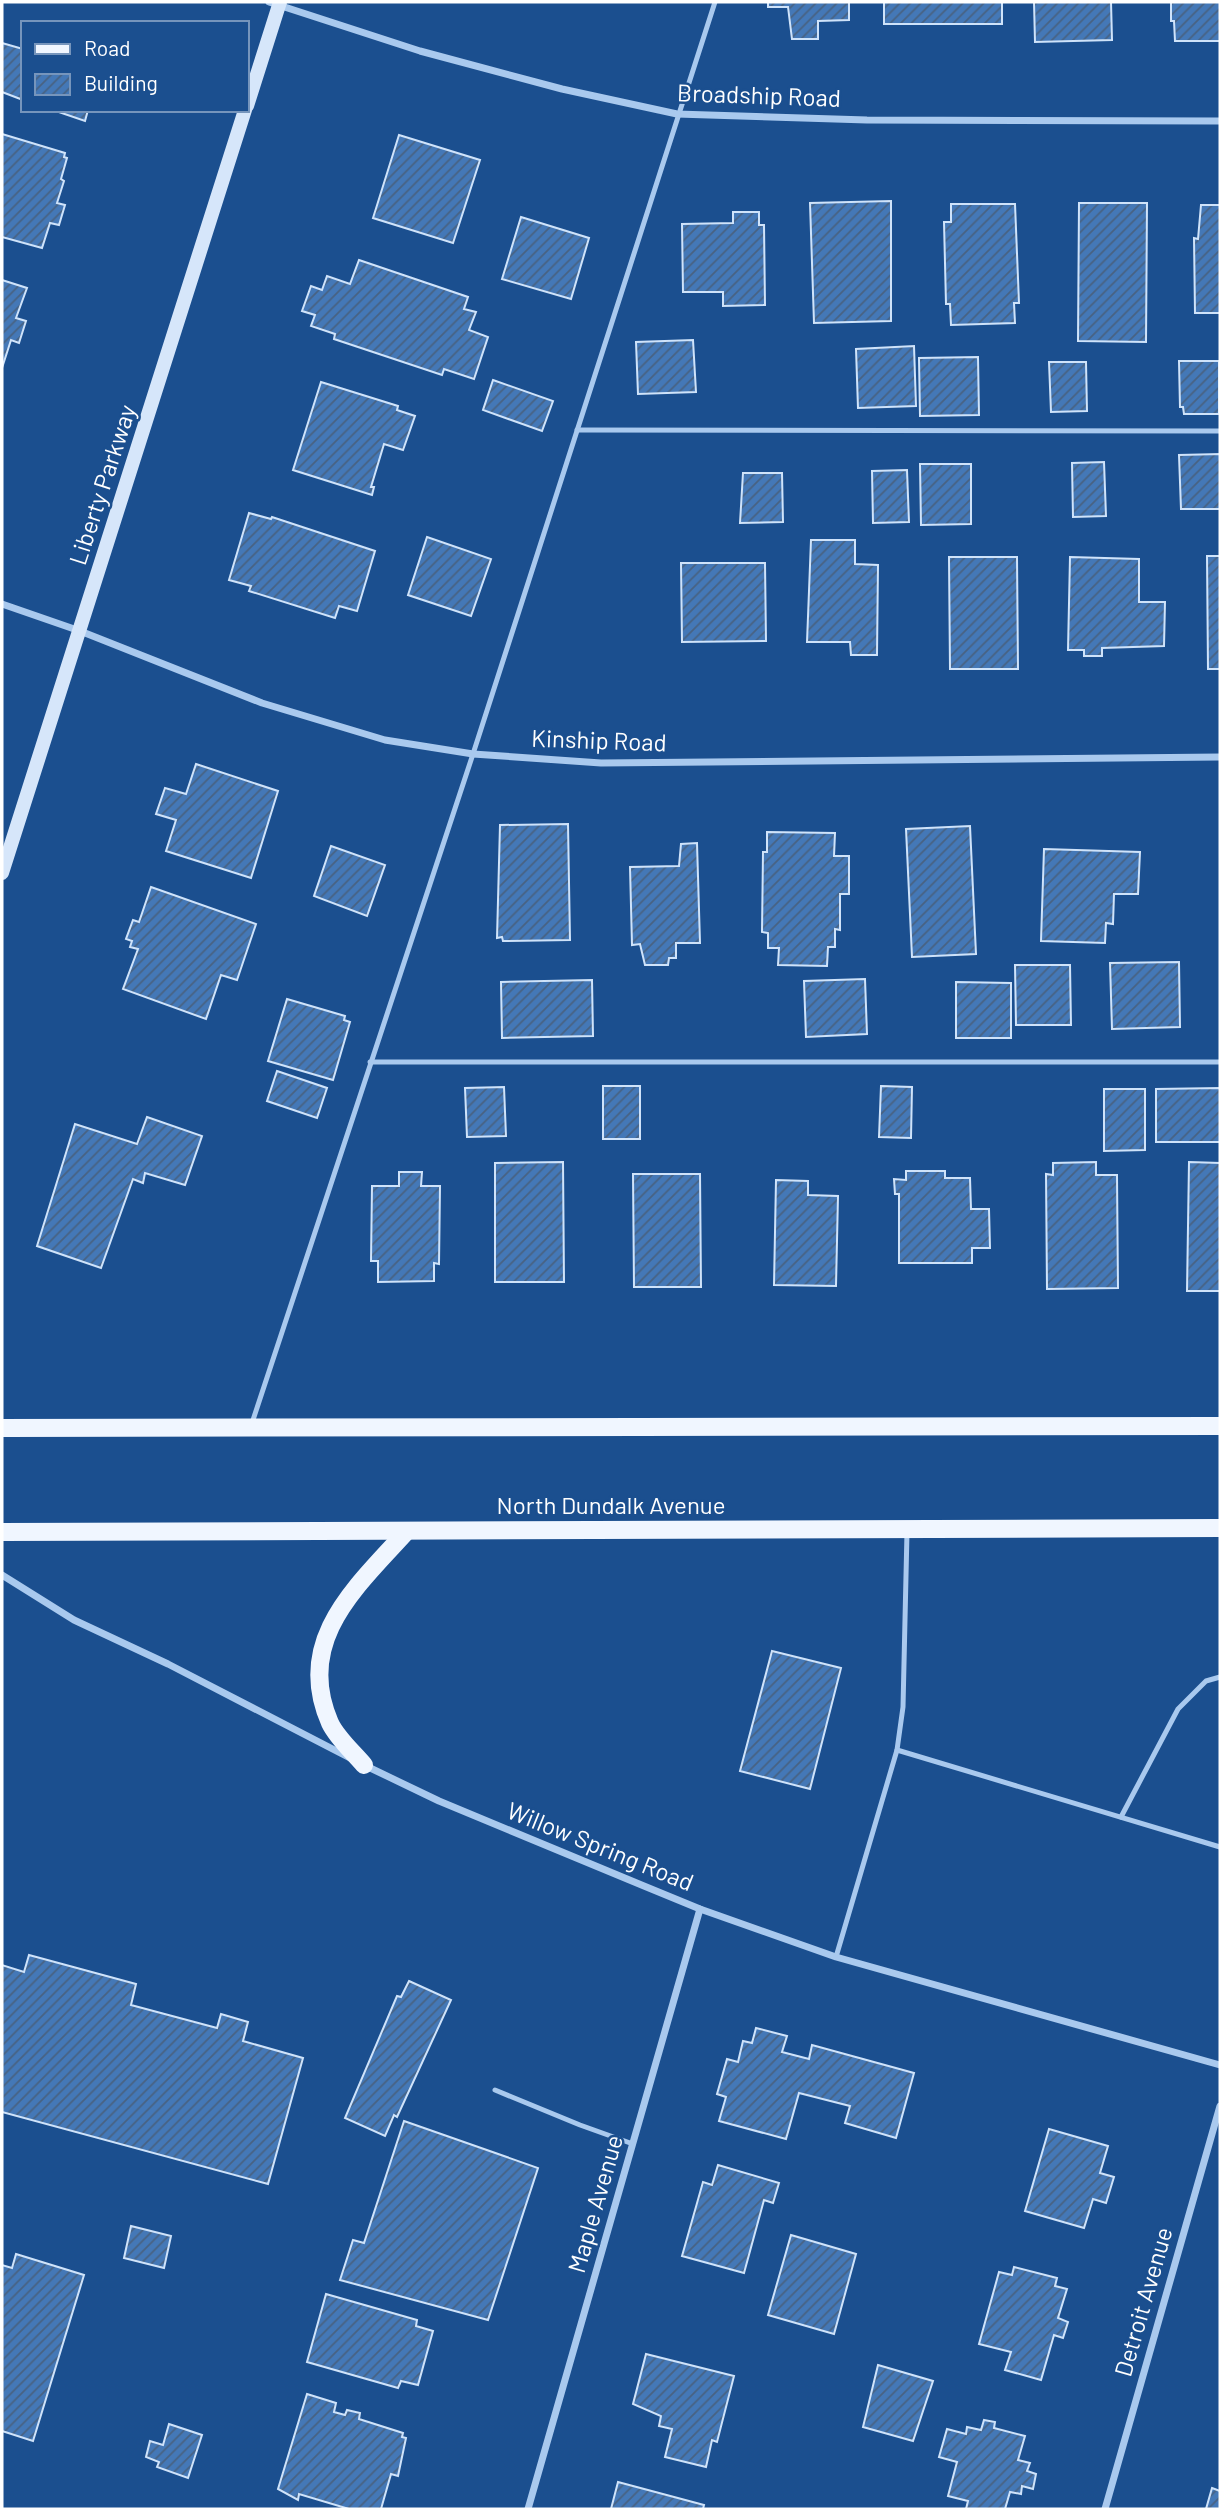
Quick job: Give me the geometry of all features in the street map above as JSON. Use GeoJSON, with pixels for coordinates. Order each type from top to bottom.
{"type":"FeatureCollection","features":[{"type":"Feature","properties":{"kind":"main road"},"geometry":{"type":"LineString","coordinates":[[2,1428],[1220,1426]]}},
{"type":"Feature","properties":{"kind":"main road","name":"North Dundalk Avenue"},"geometry":{"type":"LineString","coordinates":[[2,1532],[1220,1528]]}},
{"type":"Feature","properties":{"kind":"main road"},"geometry":{"type":"LineString","coordinates":[[364,1765],[331,1725],[320,1689],[319,1658],[327,1630],[359,1583],[406,1532]]}},
{"type":"Feature","properties":{"kind":"street","name":"Broadship Road"},"geometry":{"type":"LineString","coordinates":[[276,3],[433,54],[562,89],[677,114],[867,120],[1220,121]]}},
{"type":"Feature","properties":{"kind":"street","name":"Liberty Parkway"},"geometry":{"type":"LineString","coordinates":[[248,101],[276,3]]}},
{"type":"Feature","properties":{"kind":"street","name":"Liberty Parkway"},"geometry":{"type":"LineString","coordinates":[[2,873],[245,112]]}},
{"type":"Feature","properties":{"kind":"street","name":"Kinship Road"},"geometry":{"type":"LineString","coordinates":[[2,604],[80,631],[274,706],[385,740],[473,754],[601,763],[1220,757]]}},
{"type":"Feature","properties":{"kind":"street","name":"Willow Spring Road"},"geometry":{"type":"LineString","coordinates":[[2,1574],[74,1620],[100,1630],[439,1801],[700,1909],[835,1957],[1220,2065]]}},
{"type":"Feature","properties":{"kind":"street","name":"Maple Avenue"},"geometry":{"type":"LineString","coordinates":[[528,2509],[700,1909]]}},
{"type":"Feature","properties":{"kind":"street","name":"Detroit Avenue"},"geometry":{"type":"LineString","coordinates":[[1105,2509],[1220,2106]]}},
{"type":"Feature","properties":{"kind":"lane"},"geometry":{"type":"LineString","coordinates":[[250,1428],[473,754],[715,2]]}},
{"type":"Feature","properties":{"kind":"lane"},"geometry":{"type":"LineString","coordinates":[[578,430],[1220,431]]}},
{"type":"Feature","properties":{"kind":"lane"},"geometry":{"type":"LineString","coordinates":[[370,1062],[1220,1062]]}},
{"type":"Feature","properties":{"kind":"lane"},"geometry":{"type":"LineString","coordinates":[[835,1957],[897,1751],[903,1707],[908,1529]]}},
{"type":"Feature","properties":{"kind":"lane"},"geometry":{"type":"LineString","coordinates":[[1121,1817],[1178,1709],[1206,1681],[1220,1677]]}},
{"type":"Feature","properties":{"kind":"lane"},"geometry":{"type":"LineString","coordinates":[[897,1751],[1220,1847]]}},
{"type":"Feature","properties":{"kind":"lane"},"geometry":{"type":"LineString","coordinates":[[495,2090],[633,2144]]}},
{"type":"Feature","properties":{"kind":"building"},"geometry":{"type":"Polygon","coordinates":[[[768,2],[849,2],[849,20],[818,21],[818,39],[792,39],[788,7],[768,7],[768,2]]]}},
{"type":"Feature","properties":{"kind":"building"},"geometry":{"type":"Polygon","coordinates":[[[884,2],[1002,2],[1002,24],[884,24],[884,2]]]}},
{"type":"Feature","properties":{"kind":"building"},"geometry":{"type":"Polygon","coordinates":[[[1034,2],[1111,2],[1112,40],[1035,42],[1034,2]]]}},
{"type":"Feature","properties":{"kind":"building"},"geometry":{"type":"Polygon","coordinates":[[[1171,2],[1220,2],[1220,41],[1175,41],[1171,2]]]}},
{"type":"Feature","properties":{"kind":"building"},"geometry":{"type":"Polygon","coordinates":[[[2,43],[21,48],[21,99],[2,92],[2,43]]]}},
{"type":"Feature","properties":{"kind":"building"},"geometry":{"type":"Polygon","coordinates":[[[59,112],[87,112],[85,121],[59,112]]]}},
{"type":"Feature","properties":{"kind":"building"},"geometry":{"type":"Polygon","coordinates":[[[2,134],[65,153],[64,157],[67,158],[57,203],[65,205],[59,225],[50,223],[42,248],[2,237],[2,134]]]}},
{"type":"Feature","properties":{"kind":"building"},"geometry":{"type":"Polygon","coordinates":[[[399,135],[480,160],[453,243],[373,218],[399,135]]]}},
{"type":"Feature","properties":{"kind":"building"},"geometry":{"type":"Polygon","coordinates":[[[891,201],[891,321],[814,323],[810,203],[891,201]]]}},
{"type":"Feature","properties":{"kind":"building"},"geometry":{"type":"Polygon","coordinates":[[[1079,203],[1147,203],[1146,342],[1078,341],[1079,203]]]}},
{"type":"Feature","properties":{"kind":"building"},"geometry":{"type":"Polygon","coordinates":[[[951,204],[1015,204],[1019,303],[1014,303],[1015,323],[951,325],[950,304],[946,304],[944,222],[951,222],[951,204]]]}},
{"type":"Feature","properties":{"kind":"building"},"geometry":{"type":"Polygon","coordinates":[[[1201,205],[1220,205],[1220,313],[1195,313],[1194,238],[1198,239],[1201,205]]]}},
{"type":"Feature","properties":{"kind":"building"},"geometry":{"type":"Polygon","coordinates":[[[733,212],[759,212],[759,225],[764,225],[765,305],[723,306],[723,292],[683,292],[682,224],[733,223],[733,212]]]}},
{"type":"Feature","properties":{"kind":"building"},"geometry":{"type":"Polygon","coordinates":[[[521,217],[589,238],[571,299],[502,279],[521,217]]]}},
{"type":"Feature","properties":{"kind":"building"},"geometry":{"type":"Polygon","coordinates":[[[359,260],[468,297],[464,309],[476,312],[469,330],[488,337],[474,379],[444,369],[442,375],[334,339],[335,334],[311,326],[315,315],[302,311],[311,286],[322,290],[327,276],[350,284],[359,260]]]}},
{"type":"Feature","properties":{"kind":"building"},"geometry":{"type":"Polygon","coordinates":[[[2,280],[27,288],[16,318],[26,321],[19,343],[11,340],[2,368],[2,280]]]}},
{"type":"Feature","properties":{"kind":"building"},"geometry":{"type":"Polygon","coordinates":[[[693,340],[696,392],[638,394],[636,342],[693,340]]]}},
{"type":"Feature","properties":{"kind":"building"},"geometry":{"type":"Polygon","coordinates":[[[914,346],[916,406],[858,408],[856,349],[914,346]]]}},
{"type":"Feature","properties":{"kind":"building"},"geometry":{"type":"Polygon","coordinates":[[[978,357],[979,415],[920,416],[919,358],[978,357]]]}},
{"type":"Feature","properties":{"kind":"building"},"geometry":{"type":"Polygon","coordinates":[[[1179,361],[1219,361],[1219,414],[1184,414],[1183,407],[1180,407],[1179,361]]]}},
{"type":"Feature","properties":{"kind":"building"},"geometry":{"type":"Polygon","coordinates":[[[1049,362],[1086,362],[1087,411],[1051,412],[1049,362]]]}},
{"type":"Feature","properties":{"kind":"building"},"geometry":{"type":"Polygon","coordinates":[[[493,380],[553,401],[542,431],[483,410],[493,380]]]}},
{"type":"Feature","properties":{"kind":"building"},"geometry":{"type":"Polygon","coordinates":[[[321,382],[398,406],[397,410],[415,416],[403,450],[384,444],[371,487],[374,487],[372,495],[293,470],[321,382]]]}},
{"type":"Feature","properties":{"kind":"building"},"geometry":{"type":"Polygon","coordinates":[[[1220,454],[1220,509],[1181,509],[1179,455],[1220,454]]]}},
{"type":"Feature","properties":{"kind":"building"},"geometry":{"type":"Polygon","coordinates":[[[1104,462],[1106,516],[1073,517],[1072,463],[1104,462]]]}},
{"type":"Feature","properties":{"kind":"building"},"geometry":{"type":"Polygon","coordinates":[[[920,464],[971,464],[971,524],[921,525],[920,464]]]}},
{"type":"Feature","properties":{"kind":"building"},"geometry":{"type":"Polygon","coordinates":[[[907,470],[909,522],[873,523],[872,471],[907,470]]]}},
{"type":"Feature","properties":{"kind":"building"},"geometry":{"type":"Polygon","coordinates":[[[743,473],[782,473],[783,522],[740,523],[743,473]]]}},
{"type":"Feature","properties":{"kind":"building"},"geometry":{"type":"Polygon","coordinates":[[[249,513],[271,519],[272,517],[375,551],[357,611],[339,606],[335,618],[249,591],[251,586],[229,580],[249,513]]]}},
{"type":"Feature","properties":{"kind":"building"},"geometry":{"type":"Polygon","coordinates":[[[427,537],[491,559],[471,616],[408,595],[427,537]]]}},
{"type":"Feature","properties":{"kind":"building"},"geometry":{"type":"Polygon","coordinates":[[[811,540],[855,540],[855,564],[878,565],[877,655],[851,655],[850,642],[807,642],[811,540]]]}},
{"type":"Feature","properties":{"kind":"building"},"geometry":{"type":"Polygon","coordinates":[[[1207,556],[1220,556],[1220,669],[1208,669],[1207,556]]]}},
{"type":"Feature","properties":{"kind":"building"},"geometry":{"type":"Polygon","coordinates":[[[949,557],[1017,557],[1018,669],[950,669],[949,557]]]}},
{"type":"Feature","properties":{"kind":"building"},"geometry":{"type":"Polygon","coordinates":[[[1070,557],[1139,559],[1139,602],[1165,602],[1164,646],[1102,648],[1102,656],[1084,656],[1084,650],[1068,650],[1070,557]]]}},
{"type":"Feature","properties":{"kind":"building"},"geometry":{"type":"Polygon","coordinates":[[[681,563],[765,563],[766,641],[682,642],[681,563]]]}},
{"type":"Feature","properties":{"kind":"building"},"geometry":{"type":"Polygon","coordinates":[[[196,764],[278,791],[251,878],[166,851],[176,820],[156,814],[165,788],[186,794],[196,764]]]}},
{"type":"Feature","properties":{"kind":"building"},"geometry":{"type":"Polygon","coordinates":[[[568,824],[570,940],[503,941],[502,937],[497,938],[500,825],[568,824]]]}},
{"type":"Feature","properties":{"kind":"building"},"geometry":{"type":"Polygon","coordinates":[[[970,826],[976,954],[912,957],[906,829],[970,826]]]}},
{"type":"Feature","properties":{"kind":"building"},"geometry":{"type":"Polygon","coordinates":[[[767,832],[835,833],[834,856],[849,856],[849,894],[840,894],[840,930],[835,929],[835,947],[828,947],[827,966],[778,965],[779,948],[768,948],[768,933],[762,932],[763,852],[767,852],[767,832]]]}},
{"type":"Feature","properties":{"kind":"building"},"geometry":{"type":"Polygon","coordinates":[[[697,843],[700,943],[676,943],[676,958],[669,958],[668,965],[645,965],[640,944],[632,945],[630,867],[679,866],[681,844],[697,843]]]}},
{"type":"Feature","properties":{"kind":"building"},"geometry":{"type":"Polygon","coordinates":[[[331,846],[385,865],[367,916],[314,896],[331,846]]]}},
{"type":"Feature","properties":{"kind":"building"},"geometry":{"type":"Polygon","coordinates":[[[1044,849],[1140,852],[1138,894],[1114,894],[1113,924],[1106,923],[1105,943],[1041,941],[1044,849]]]}},
{"type":"Feature","properties":{"kind":"building"},"geometry":{"type":"Polygon","coordinates":[[[151,887],[256,924],[237,980],[221,975],[206,1019],[123,989],[138,949],[130,947],[132,941],[126,939],[133,920],[139,922],[151,887]]]}},
{"type":"Feature","properties":{"kind":"building"},"geometry":{"type":"Polygon","coordinates":[[[1179,962],[1180,1027],[1112,1029],[1110,963],[1179,962]]]}},
{"type":"Feature","properties":{"kind":"building"},"geometry":{"type":"Polygon","coordinates":[[[1015,965],[1070,965],[1071,1025],[1016,1025],[1015,965]]]}},
{"type":"Feature","properties":{"kind":"building"},"geometry":{"type":"Polygon","coordinates":[[[865,979],[867,1034],[806,1037],[804,981],[865,979]]]}},
{"type":"Feature","properties":{"kind":"building"},"geometry":{"type":"Polygon","coordinates":[[[592,980],[593,1036],[502,1038],[501,982],[592,980]]]}},
{"type":"Feature","properties":{"kind":"building"},"geometry":{"type":"Polygon","coordinates":[[[956,982],[1011,983],[1011,1038],[956,1038],[956,982]]]}},
{"type":"Feature","properties":{"kind":"building"},"geometry":{"type":"Polygon","coordinates":[[[287,999],[345,1016],[344,1020],[350,1022],[333,1080],[268,1061],[287,999]]]}},
{"type":"Feature","properties":{"kind":"building"},"geometry":{"type":"Polygon","coordinates":[[[277,1071],[327,1088],[317,1118],[267,1101],[277,1071]]]}},
{"type":"Feature","properties":{"kind":"building"},"geometry":{"type":"Polygon","coordinates":[[[603,1086],[640,1086],[640,1139],[603,1139],[603,1086]]]}},
{"type":"Feature","properties":{"kind":"building"},"geometry":{"type":"Polygon","coordinates":[[[881,1086],[912,1087],[911,1138],[879,1137],[881,1086]]]}},
{"type":"Feature","properties":{"kind":"building"},"geometry":{"type":"Polygon","coordinates":[[[504,1087],[506,1136],[467,1137],[465,1088],[504,1087]]]}},
{"type":"Feature","properties":{"kind":"building"},"geometry":{"type":"Polygon","coordinates":[[[1220,1088],[1220,1142],[1156,1142],[1156,1089],[1220,1088]]]}},
{"type":"Feature","properties":{"kind":"building"},"geometry":{"type":"Polygon","coordinates":[[[1104,1089],[1145,1089],[1145,1150],[1104,1151],[1104,1089]]]}},
{"type":"Feature","properties":{"kind":"building"},"geometry":{"type":"Polygon","coordinates":[[[147,1117],[202,1136],[185,1185],[145,1173],[143,1183],[133,1179],[101,1268],[37,1246],[75,1124],[137,1144],[147,1117]]]}},
{"type":"Feature","properties":{"kind":"building"},"geometry":{"type":"Polygon","coordinates":[[[563,1162],[564,1282],[495,1282],[495,1163],[563,1162]]]}},
{"type":"Feature","properties":{"kind":"building"},"geometry":{"type":"Polygon","coordinates":[[[1096,1162],[1096,1175],[1117,1175],[1118,1288],[1047,1289],[1046,1174],[1053,1175],[1053,1163],[1096,1162]]]}},
{"type":"Feature","properties":{"kind":"building"},"geometry":{"type":"Polygon","coordinates":[[[1189,1162],[1220,1163],[1220,1291],[1187,1291],[1189,1162]]]}},
{"type":"Feature","properties":{"kind":"building"},"geometry":{"type":"Polygon","coordinates":[[[906,1171],[945,1171],[945,1178],[970,1178],[971,1209],[989,1209],[990,1248],[972,1248],[972,1263],[899,1263],[899,1194],[895,1194],[894,1179],[906,1180],[906,1171]]]}},
{"type":"Feature","properties":{"kind":"building"},"geometry":{"type":"Polygon","coordinates":[[[399,1172],[422,1172],[421,1186],[440,1186],[439,1264],[434,1263],[434,1281],[378,1282],[378,1261],[371,1261],[372,1186],[399,1186],[399,1172]]]}},
{"type":"Feature","properties":{"kind":"building"},"geometry":{"type":"Polygon","coordinates":[[[633,1174],[700,1174],[701,1287],[634,1287],[633,1174]]]}},
{"type":"Feature","properties":{"kind":"building"},"geometry":{"type":"Polygon","coordinates":[[[776,1180],[808,1181],[808,1195],[838,1196],[836,1286],[774,1285],[776,1180]]]}},
{"type":"Feature","properties":{"kind":"building"},"geometry":{"type":"Polygon","coordinates":[[[772,1651],[841,1668],[810,1789],[740,1771],[772,1651]]]}},
{"type":"Feature","properties":{"kind":"building"},"geometry":{"type":"Polygon","coordinates":[[[29,1955],[136,1984],[131,2005],[217,2028],[221,2014],[248,2022],[243,2041],[303,2058],[268,2184],[2,2112],[2,1965],[24,1972],[29,1955]]]}},
{"type":"Feature","properties":{"kind":"building"},"geometry":{"type":"Polygon","coordinates":[[[409,1981],[451,2000],[397,2117],[394,2115],[385,2136],[345,2118],[397,1996],[401,1997],[409,1981]]]}},
{"type":"Feature","properties":{"kind":"building"},"geometry":{"type":"Polygon","coordinates":[[[756,2028],[787,2036],[782,2052],[809,2059],[812,2045],[914,2073],[896,2138],[845,2123],[850,2106],[799,2093],[786,2139],[719,2121],[726,2097],[717,2094],[727,2059],[738,2062],[743,2041],[752,2043],[756,2028]]]}},
{"type":"Feature","properties":{"kind":"building"},"geometry":{"type":"Polygon","coordinates":[[[404,2121],[538,2168],[488,2320],[340,2280],[353,2240],[364,2243],[404,2121]]]}},
{"type":"Feature","properties":{"kind":"building"},"geometry":{"type":"Polygon","coordinates":[[[1049,2129],[1108,2146],[1100,2173],[1114,2177],[1106,2203],[1093,2199],[1084,2228],[1025,2211],[1049,2129]]]}},
{"type":"Feature","properties":{"kind":"building"},"geometry":{"type":"Polygon","coordinates":[[[718,2165],[779,2183],[773,2203],[764,2200],[744,2273],[682,2256],[703,2182],[712,2185],[718,2165]]]}},
{"type":"Feature","properties":{"kind":"building"},"geometry":{"type":"Polygon","coordinates":[[[131,2226],[171,2236],[164,2268],[124,2258],[131,2226]]]}},
{"type":"Feature","properties":{"kind":"building"},"geometry":{"type":"Polygon","coordinates":[[[791,2235],[856,2254],[834,2334],[768,2315],[791,2235]]]}},
{"type":"Feature","properties":{"kind":"building"},"geometry":{"type":"Polygon","coordinates":[[[16,2254],[84,2275],[33,2441],[2,2431],[2,2265],[12,2268],[16,2254]]]}},
{"type":"Feature","properties":{"kind":"building"},"geometry":{"type":"Polygon","coordinates":[[[1014,2267],[1057,2278],[1055,2286],[1067,2289],[1058,2318],[1068,2322],[1063,2338],[1054,2335],[1041,2380],[1005,2370],[1011,2352],[979,2344],[999,2272],[1012,2275],[1014,2267]]]}},
{"type":"Feature","properties":{"kind":"building"},"geometry":{"type":"Polygon","coordinates":[[[326,2294],[417,2320],[416,2326],[433,2331],[418,2385],[401,2381],[398,2388],[307,2362],[326,2294]]]}},
{"type":"Feature","properties":{"kind":"building"},"geometry":{"type":"Polygon","coordinates":[[[646,2354],[734,2376],[717,2442],[712,2440],[706,2467],[665,2457],[672,2429],[659,2426],[661,2416],[633,2404],[646,2354]]]}},
{"type":"Feature","properties":{"kind":"building"},"geometry":{"type":"Polygon","coordinates":[[[878,2365],[933,2381],[913,2441],[863,2427],[878,2365]]]}},
{"type":"Feature","properties":{"kind":"building"},"geometry":{"type":"Polygon","coordinates":[[[307,2394],[336,2403],[334,2412],[345,2415],[347,2410],[360,2413],[359,2419],[403,2433],[402,2437],[406,2438],[398,2476],[391,2474],[381,2509],[349,2509],[299,2494],[298,2500],[278,2489],[307,2394]]]}},
{"type":"Feature","properties":{"kind":"building"},"geometry":{"type":"Polygon","coordinates":[[[984,2420],[995,2422],[994,2428],[1025,2436],[1018,2460],[1030,2463],[1027,2471],[1036,2474],[1033,2489],[1022,2486],[1021,2494],[1010,2492],[1005,2509],[966,2509],[968,2501],[948,2496],[957,2462],[939,2457],[947,2429],[966,2434],[967,2427],[981,2430],[984,2420]]]}},
{"type":"Feature","properties":{"kind":"building"},"geometry":{"type":"Polygon","coordinates":[[[169,2424],[202,2435],[188,2478],[157,2467],[159,2462],[146,2457],[150,2441],[163,2445],[169,2424]]]}},
{"type":"Feature","properties":{"kind":"building"},"geometry":{"type":"Polygon","coordinates":[[[618,2482],[704,2505],[703,2509],[611,2509],[618,2482]]]}},
{"type":"Feature","properties":{"kind":"building"},"geometry":{"type":"Polygon","coordinates":[[[1212,2488],[1220,2491],[1220,2509],[1206,2509],[1212,2488]]]}}]}
